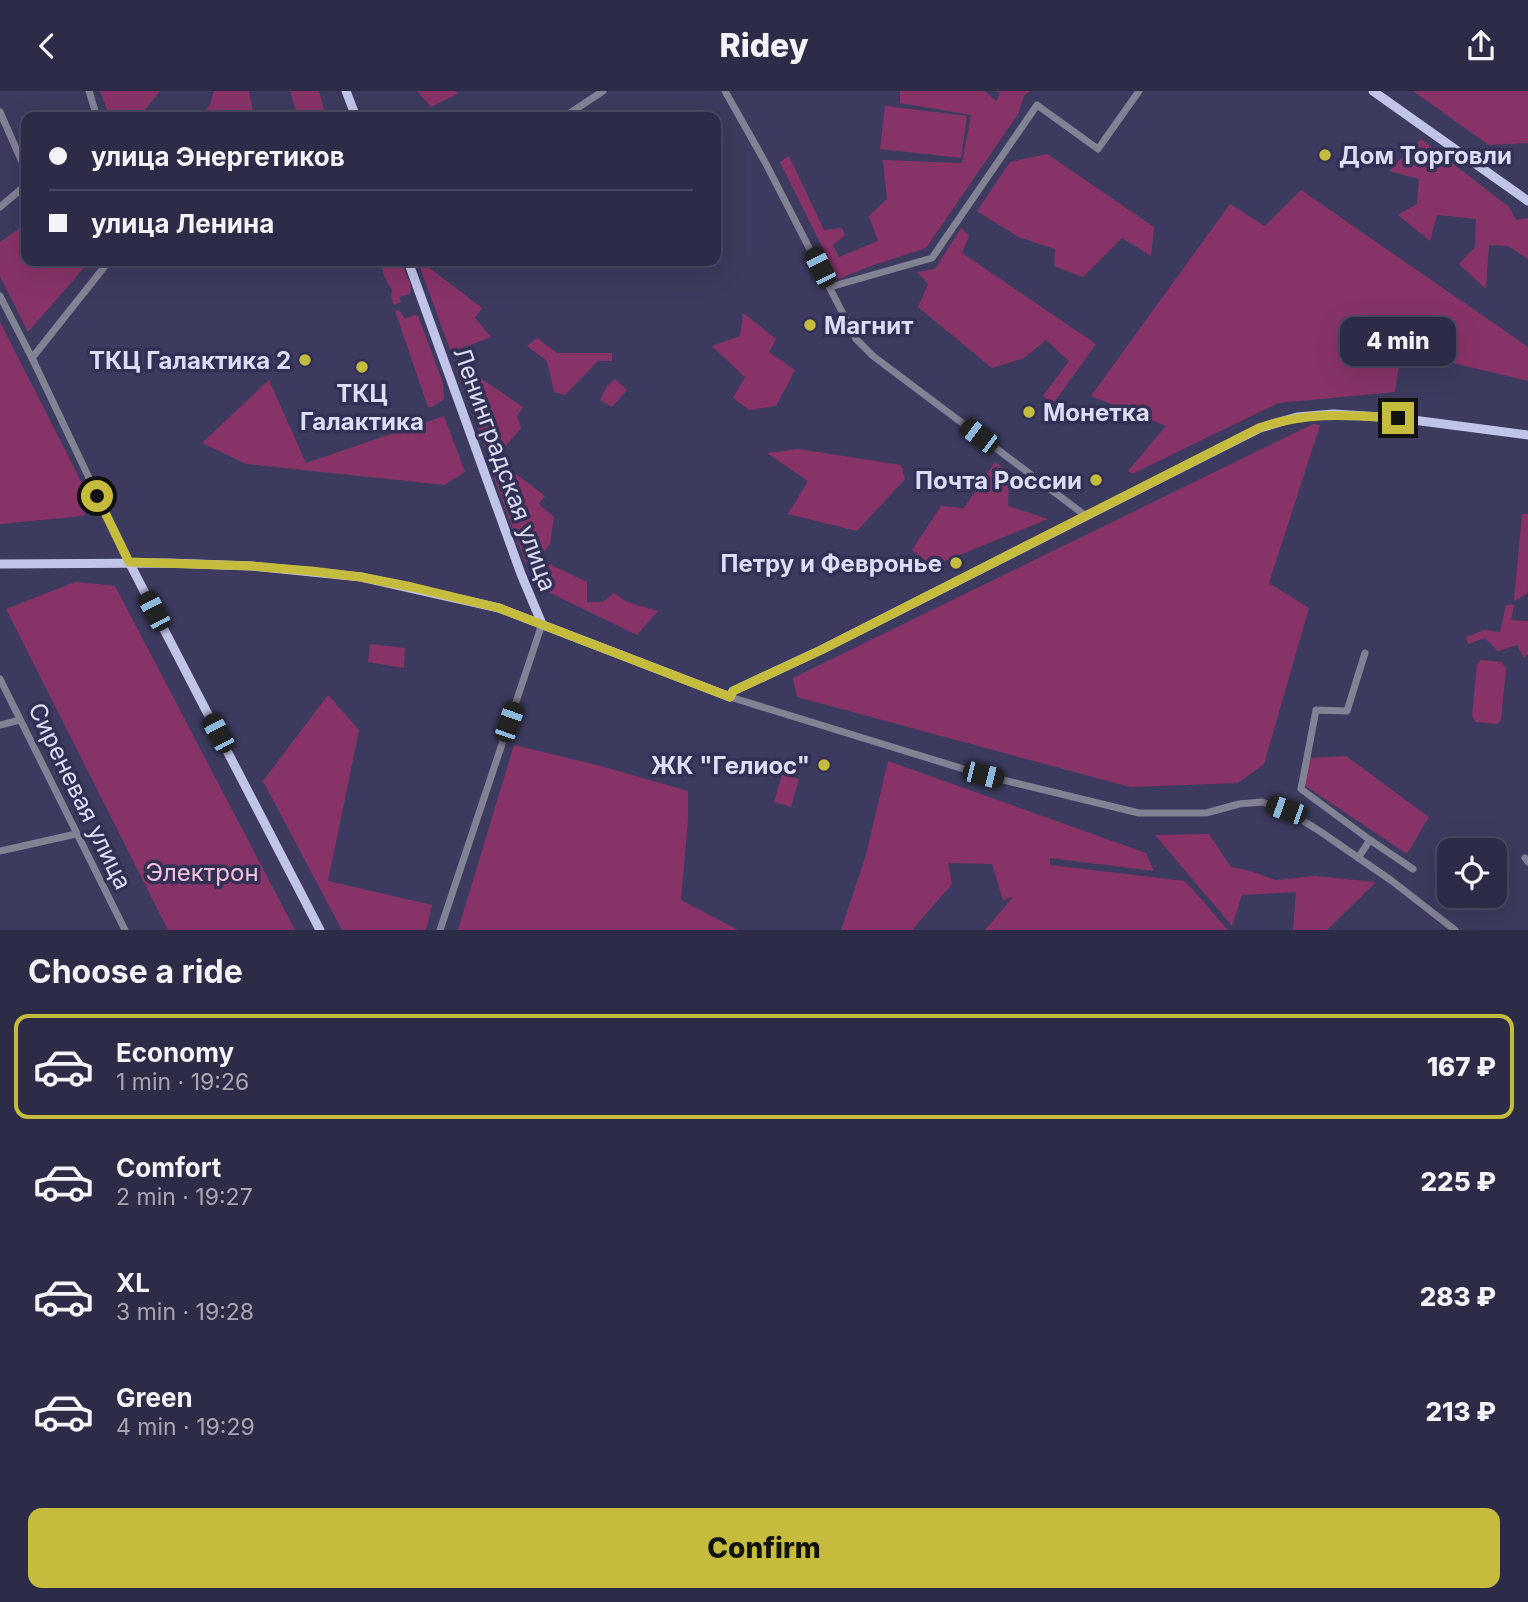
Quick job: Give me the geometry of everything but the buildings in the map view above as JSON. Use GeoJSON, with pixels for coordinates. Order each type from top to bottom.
{"type":"FeatureCollection","features":[{"type":"Feature","properties":{"kind":"main road"},"geometry":{"type":"LineString","coordinates":[[346,91],[353,112]]}},
{"type":"Feature","properties":{"kind":"main road"},"geometry":{"type":"LineString","coordinates":[[1373,91],[1528,201]]}},
{"type":"Feature","properties":{"kind":"main road","name":"Ленинградская улица"},"geometry":{"type":"LineString","coordinates":[[410,266],[521,574],[542,624]]}},
{"type":"Feature","properties":{"kind":"main road"},"geometry":{"type":"LineString","coordinates":[[0,564],[129,562],[252,566],[361,577],[499,608],[730,697],[733,691],[821,650],[1259,428],[1317,414],[1364,416],[1528,435]]}},
{"type":"Feature","properties":{"kind":"main road"},"geometry":{"type":"LineString","coordinates":[[129,562],[320,930]]}},
{"type":"Feature","properties":{"kind":"street"},"geometry":{"type":"LineString","coordinates":[[89,91],[95,112]]}},
{"type":"Feature","properties":{"kind":"street"},"geometry":{"type":"LineString","coordinates":[[572,112],[603,91]]}},
{"type":"Feature","properties":{"kind":"street"},"geometry":{"type":"LineString","coordinates":[[725,91],[765,162],[856,339],[873,356],[1086,516]]}},
{"type":"Feature","properties":{"kind":"street"},"geometry":{"type":"LineString","coordinates":[[830,287],[932,258],[1037,105],[1098,149],[1139,91]]}},
{"type":"Feature","properties":{"kind":"street"},"geometry":{"type":"LineString","coordinates":[[0,112],[21,160]]}},
{"type":"Feature","properties":{"kind":"street"},"geometry":{"type":"LineString","coordinates":[[0,207],[21,189]]}},
{"type":"Feature","properties":{"kind":"street"},"geometry":{"type":"LineString","coordinates":[[32,358],[105,266]]}},
{"type":"Feature","properties":{"kind":"street"},"geometry":{"type":"LineString","coordinates":[[0,296],[129,562]]}},
{"type":"Feature","properties":{"kind":"street","name":"Ленинградская улица"},"geometry":{"type":"LineString","coordinates":[[440,930],[542,624]]}},
{"type":"Feature","properties":{"kind":"street"},"geometry":{"type":"LineString","coordinates":[[1365,653],[1347,711],[1316,710],[1301,789],[1413,869]]}},
{"type":"Feature","properties":{"kind":"street","name":"Сиреневая улица"},"geometry":{"type":"LineString","coordinates":[[0,679],[125,930]]}},
{"type":"Feature","properties":{"kind":"street"},"geometry":{"type":"LineString","coordinates":[[730,697],[983,775],[1139,813],[1206,813],[1239,804],[1262,802],[1286,810],[1358,858],[1455,930]]}},
{"type":"Feature","properties":{"kind":"street"},"geometry":{"type":"LineString","coordinates":[[0,725],[20,720]]}},
{"type":"Feature","properties":{"kind":"street"},"geometry":{"type":"LineString","coordinates":[[0,851],[76,834]]}},
{"type":"Feature","properties":{"kind":"street"},"geometry":{"type":"LineString","coordinates":[[1358,858],[1370,840]]}},
{"type":"Feature","properties":{"kind":"green space"},"geometry":{"type":"Polygon","coordinates":[[[100,91],[160,91],[143,112],[108,112],[100,91]]]}},
{"type":"Feature","properties":{"kind":"green space"},"geometry":{"type":"Polygon","coordinates":[[[214,91],[249,91],[253,112],[204,112],[210,105],[214,91]]]}},
{"type":"Feature","properties":{"kind":"green space"},"geometry":{"type":"Polygon","coordinates":[[[290,91],[319,91],[325,112],[296,112],[290,91]]]}},
{"type":"Feature","properties":{"kind":"green space"},"geometry":{"type":"Polygon","coordinates":[[[417,91],[455,91],[459,93],[431,107],[417,91]]]}},
{"type":"Feature","properties":{"kind":"green space"},"geometry":{"type":"Polygon","coordinates":[[[900,91],[985,91],[996,101],[1000,94],[997,91],[1030,91],[1024,96],[1018,114],[926,248],[836,280],[837,277],[780,162],[789,156],[824,230],[842,228],[845,235],[833,245],[839,257],[878,241],[869,216],[887,199],[883,160],[962,163],[971,115],[900,103],[900,91]]]}},
{"type":"Feature","properties":{"kind":"green space"},"geometry":{"type":"Polygon","coordinates":[[[1413,91],[1528,91],[1528,143],[1489,145],[1413,91]]]}},
{"type":"Feature","properties":{"kind":"green space"},"geometry":{"type":"Polygon","coordinates":[[[885,106],[967,116],[961,158],[880,149],[885,106]]]}},
{"type":"Feature","properties":{"kind":"green space"},"geometry":{"type":"Polygon","coordinates":[[[1421,139],[1509,207],[1516,220],[1528,218],[1528,259],[1508,246],[1489,245],[1486,289],[1459,264],[1475,247],[1476,219],[1437,215],[1430,241],[1398,215],[1417,204],[1419,179],[1389,171],[1421,139]]]}},
{"type":"Feature","properties":{"kind":"green space"},"geometry":{"type":"Polygon","coordinates":[[[1047,154],[1154,227],[1151,256],[1122,238],[1083,277],[1054,266],[1055,249],[1018,237],[977,211],[1010,162],[1047,154]]]}},
{"type":"Feature","properties":{"kind":"green space"},"geometry":{"type":"Polygon","coordinates":[[[1301,190],[1528,347],[1528,381],[1453,363],[1450,320],[1406,316],[1395,392],[1278,403],[1132,474],[1128,471],[1166,426],[1091,396],[1230,204],[1265,226],[1301,190]]]}},
{"type":"Feature","properties":{"kind":"green space"},"geometry":{"type":"Polygon","coordinates":[[[21,227],[21,266],[86,266],[28,332],[0,276],[0,242],[21,227]]]}},
{"type":"Feature","properties":{"kind":"green space"},"geometry":{"type":"Polygon","coordinates":[[[961,228],[969,235],[962,253],[1096,344],[1053,404],[1043,396],[1069,361],[1046,340],[1024,358],[992,368],[918,307],[928,284],[917,272],[935,269],[961,228]]]}},
{"type":"Feature","properties":{"kind":"green space"},"geometry":{"type":"Polygon","coordinates":[[[382,266],[403,266],[411,286],[410,294],[399,297],[401,302],[394,305],[392,290],[382,266]]]}},
{"type":"Feature","properties":{"kind":"green space"},"geometry":{"type":"Polygon","coordinates":[[[419,266],[427,266],[482,308],[475,318],[491,337],[451,352],[419,266]]]}},
{"type":"Feature","properties":{"kind":"green space"},"geometry":{"type":"Polygon","coordinates":[[[399,310],[405,319],[418,316],[443,383],[444,399],[432,407],[428,407],[395,311],[399,310]]]}},
{"type":"Feature","properties":{"kind":"green space"},"geometry":{"type":"Polygon","coordinates":[[[743,313],[776,339],[769,352],[795,370],[776,406],[749,410],[733,398],[745,377],[712,346],[740,336],[743,313]]]}},
{"type":"Feature","properties":{"kind":"green space"},"geometry":{"type":"Polygon","coordinates":[[[0,322],[93,505],[83,516],[0,524],[0,322]]]}},
{"type":"Feature","properties":{"kind":"green space"},"geometry":{"type":"Polygon","coordinates":[[[537,338],[557,353],[612,353],[612,361],[598,361],[565,395],[554,392],[547,361],[527,346],[537,338]]]}},
{"type":"Feature","properties":{"kind":"green space"},"geometry":{"type":"Polygon","coordinates":[[[467,369],[523,407],[517,416],[521,428],[498,455],[487,452],[456,370],[467,369]]]}},
{"type":"Feature","properties":{"kind":"green space"},"geometry":{"type":"Polygon","coordinates":[[[615,379],[627,390],[612,407],[600,400],[607,386],[615,379]]]}},
{"type":"Feature","properties":{"kind":"green space"},"geometry":{"type":"Polygon","coordinates":[[[269,380],[306,463],[444,416],[465,472],[444,485],[246,464],[202,443],[269,380]]]}},
{"type":"Feature","properties":{"kind":"green space"},"geometry":{"type":"Polygon","coordinates":[[[1313,424],[1320,425],[1269,583],[1309,608],[1264,764],[1238,783],[1130,787],[797,697],[793,678],[1313,424]]]}},
{"type":"Feature","properties":{"kind":"green space"},"geometry":{"type":"Polygon","coordinates":[[[798,449],[901,465],[905,479],[857,531],[788,514],[808,481],[767,453],[798,449]]]}},
{"type":"Feature","properties":{"kind":"green space"},"geometry":{"type":"Polygon","coordinates":[[[995,462],[1009,472],[1008,506],[1048,519],[932,566],[912,550],[941,506],[964,508],[995,462]]]}},
{"type":"Feature","properties":{"kind":"green space"},"geometry":{"type":"Polygon","coordinates":[[[507,467],[545,496],[539,504],[554,517],[550,544],[533,565],[526,564],[494,478],[507,467]]]}},
{"type":"Feature","properties":{"kind":"green space"},"geometry":{"type":"Polygon","coordinates":[[[1522,514],[1528,514],[1528,590],[1527,594],[1514,601],[1522,514]]]}},
{"type":"Feature","properties":{"kind":"green space"},"geometry":{"type":"Polygon","coordinates":[[[549,564],[587,582],[587,602],[602,602],[614,593],[627,602],[658,611],[637,635],[542,589],[537,577],[549,564]]]}},
{"type":"Feature","properties":{"kind":"green space","name":"Электрон"},"geometry":{"type":"Polygon","coordinates":[[[75,582],[115,586],[295,930],[168,930],[6,609],[75,582]]]}},
{"type":"Feature","properties":{"kind":"green space"},"geometry":{"type":"Polygon","coordinates":[[[1506,605],[1514,605],[1511,620],[1528,621],[1528,654],[1524,658],[1517,645],[1498,651],[1485,638],[1468,644],[1466,637],[1484,630],[1500,632],[1506,605]]]}},
{"type":"Feature","properties":{"kind":"green space"},"geometry":{"type":"Polygon","coordinates":[[[370,644],[405,648],[404,668],[368,662],[370,644]]]}},
{"type":"Feature","properties":{"kind":"green space"},"geometry":{"type":"Polygon","coordinates":[[[1481,660],[1502,662],[1506,669],[1501,720],[1497,724],[1476,722],[1472,716],[1477,664],[1481,660]]]}},
{"type":"Feature","properties":{"kind":"green space"},"geometry":{"type":"Polygon","coordinates":[[[328,695],[359,730],[328,881],[432,905],[426,930],[342,930],[263,781],[328,695]]]}},
{"type":"Feature","properties":{"kind":"green space"},"geometry":{"type":"Polygon","coordinates":[[[514,745],[688,791],[681,900],[738,930],[458,930],[514,745]]]}},
{"type":"Feature","properties":{"kind":"green space"},"geometry":{"type":"Polygon","coordinates":[[[1346,756],[1429,817],[1407,854],[1301,783],[1309,758],[1346,756]]]}},
{"type":"Feature","properties":{"kind":"green space"},"geometry":{"type":"Polygon","coordinates":[[[888,761],[1146,853],[1154,871],[1050,858],[1050,865],[1185,881],[1228,930],[985,930],[1013,897],[1003,900],[992,864],[948,863],[952,884],[912,930],[841,930],[866,855],[888,761]]]}},
{"type":"Feature","properties":{"kind":"green space"},"geometry":{"type":"Polygon","coordinates":[[[782,774],[799,779],[791,807],[774,802],[782,774]]]}},
{"type":"Feature","properties":{"kind":"green space"},"geometry":{"type":"Polygon","coordinates":[[[1209,834],[1231,867],[1275,880],[1315,876],[1376,882],[1327,930],[1293,930],[1296,892],[1242,895],[1232,926],[1155,835],[1209,834]]]}},
{"type":"Feature","properties":{"kind":"place","name":"Дом Торговли"},"geometry":{"type":"Point","coordinates":[1325,155]}},
{"type":"Feature","properties":{"kind":"place","name":"Магнит"},"geometry":{"type":"Point","coordinates":[810,325]}},
{"type":"Feature","properties":{"kind":"place","name":"ТКЦ Галактика 2"},"geometry":{"type":"Point","coordinates":[305,360]}},
{"type":"Feature","properties":{"kind":"place","name":"ТКЦ Галактика"},"geometry":{"type":"Point","coordinates":[362,367]}},
{"type":"Feature","properties":{"kind":"place","name":"Монетка"},"geometry":{"type":"Point","coordinates":[1029,412]}},
{"type":"Feature","properties":{"kind":"place","name":"Почта России"},"geometry":{"type":"Point","coordinates":[1096,480]}},
{"type":"Feature","properties":{"kind":"place","name":"Петру и Февронье"},"geometry":{"type":"Point","coordinates":[956,563]}},
{"type":"Feature","properties":{"kind":"place","name":"ЖК \"Гелиос\""},"geometry":{"type":"Point","coordinates":[824,765]}},
{"type":"Feature","properties":{"kind":"route"},"geometry":{"type":"LineString","coordinates":[[97,496],[129,562],[311,571],[412,587],[499,608],[730,697],[733,691],[821,650],[1259,428],[1317,414],[1398,418]]}}]}
